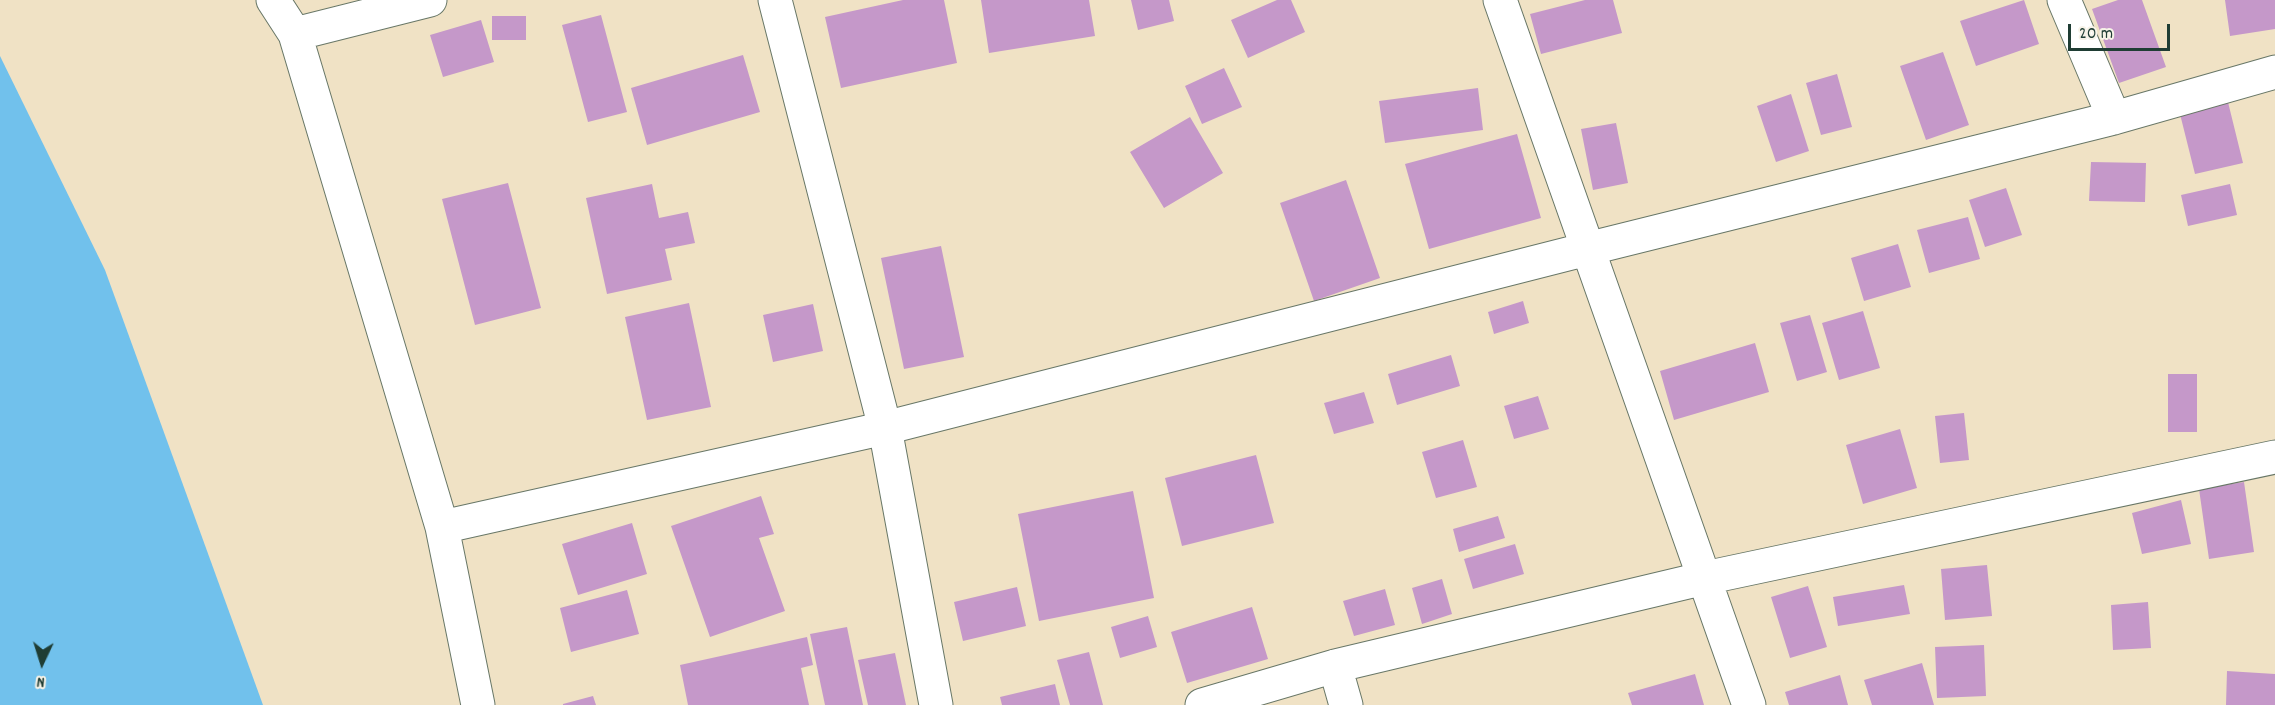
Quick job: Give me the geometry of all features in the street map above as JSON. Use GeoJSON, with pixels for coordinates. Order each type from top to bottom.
{"type":"FeatureCollection","features":[{"type":"Feature","properties":{"kind":"street"},"geometry":{"type":"LineString","coordinates":[[273,0],[295,34],[442,527],[478,705]]}},
{"type":"Feature","properties":{"kind":"street"},"geometry":{"type":"LineString","coordinates":[[295,34],[430,0]]}},
{"type":"Feature","properties":{"kind":"street"},"geometry":{"type":"LineString","coordinates":[[775,0],[885,428],[936,705]]}},
{"type":"Feature","properties":{"kind":"street"},"geometry":{"type":"LineString","coordinates":[[1500,0],[1749,705]]}},
{"type":"Feature","properties":{"kind":"street"},"geometry":{"type":"LineString","coordinates":[[2064,0],[2114,118]]}},
{"type":"Feature","properties":{"kind":"street"},"geometry":{"type":"LineString","coordinates":[[442,527],[885,428],[1587,249],[2114,118],[2275,72]]}},
{"type":"Feature","properties":{"kind":"street"},"geometry":{"type":"LineString","coordinates":[[1202,705],[1335,666],[1705,578],[2275,457]]}},
{"type":"Feature","properties":{"kind":"street"},"geometry":{"type":"LineString","coordinates":[[1335,666],[1346,705]]}},
{"type":"Feature","properties":{"kind":"water"},"geometry":{"type":"Polygon","coordinates":[[[0,56],[105,270],[263,705],[0,705],[0,56]]]}},
{"type":"Feature","properties":{"kind":"building"},"geometry":{"type":"Polygon","coordinates":[[[903,0],[944,0],[957,63],[841,88],[825,17],[903,0]]]}},
{"type":"Feature","properties":{"kind":"building"},"geometry":{"type":"Polygon","coordinates":[[[981,0],[1089,0],[1095,36],[989,53],[981,0]]]}},
{"type":"Feature","properties":{"kind":"building"},"geometry":{"type":"Polygon","coordinates":[[[1131,0],[1169,0],[1174,21],[1138,30],[1131,0]]]}},
{"type":"Feature","properties":{"kind":"building"},"geometry":{"type":"Polygon","coordinates":[[[1277,0],[1291,0],[1305,32],[1248,58],[1231,20],[1277,0]]]}},
{"type":"Feature","properties":{"kind":"building"},"geometry":{"type":"Polygon","coordinates":[[[1585,0],[1613,0],[1622,33],[1541,54],[1530,14],[1585,0]]]}},
{"type":"Feature","properties":{"kind":"building"},"geometry":{"type":"Polygon","coordinates":[[[2024,0],[2039,44],[1976,66],[1960,21],[2024,0]]]}},
{"type":"Feature","properties":{"kind":"building"},"geometry":{"type":"Polygon","coordinates":[[[2118,0],[2142,0],[2166,67],[2119,83],[2092,9],[2118,0]]]}},
{"type":"Feature","properties":{"kind":"building"},"geometry":{"type":"Polygon","coordinates":[[[2225,0],[2275,0],[2275,29],[2230,36],[2225,0]]]}},
{"type":"Feature","properties":{"kind":"building"},"geometry":{"type":"Polygon","coordinates":[[[601,15],[627,112],[588,122],[562,25],[601,15]]]}},
{"type":"Feature","properties":{"kind":"building"},"geometry":{"type":"Polygon","coordinates":[[[492,16],[526,16],[526,40],[492,40],[492,16]]]}},
{"type":"Feature","properties":{"kind":"building"},"geometry":{"type":"Polygon","coordinates":[[[481,20],[494,62],[443,77],[430,35],[481,20]]]}},
{"type":"Feature","properties":{"kind":"building"},"geometry":{"type":"Polygon","coordinates":[[[1943,52],[1969,125],[1926,140],[1900,66],[1943,52]]]}},
{"type":"Feature","properties":{"kind":"building"},"geometry":{"type":"Polygon","coordinates":[[[743,55],[760,112],[647,145],[631,88],[743,55]]]}},
{"type":"Feature","properties":{"kind":"building"},"geometry":{"type":"Polygon","coordinates":[[[1224,68],[1242,107],[1202,124],[1185,86],[1224,68]]]}},
{"type":"Feature","properties":{"kind":"building"},"geometry":{"type":"Polygon","coordinates":[[[1837,74],[1852,127],[1821,135],[1806,83],[1837,74]]]}},
{"type":"Feature","properties":{"kind":"building"},"geometry":{"type":"Polygon","coordinates":[[[1478,88],[1483,130],[1385,143],[1379,101],[1478,88]]]}},
{"type":"Feature","properties":{"kind":"building"},"geometry":{"type":"Polygon","coordinates":[[[1791,94],[1809,151],[1776,162],[1757,106],[1791,94]]]}},
{"type":"Feature","properties":{"kind":"building"},"geometry":{"type":"Polygon","coordinates":[[[2226,94],[2243,163],[2195,174],[2178,106],[2226,94]]]}},
{"type":"Feature","properties":{"kind":"building"},"geometry":{"type":"Polygon","coordinates":[[[1190,117],[1223,173],[1164,208],[1130,152],[1190,117]]]}},
{"type":"Feature","properties":{"kind":"building"},"geometry":{"type":"Polygon","coordinates":[[[1616,123],[1628,183],[1593,190],[1581,129],[1616,123]]]}},
{"type":"Feature","properties":{"kind":"building"},"geometry":{"type":"Polygon","coordinates":[[[1517,134],[1541,218],[1429,249],[1405,164],[1517,134]]]}},
{"type":"Feature","properties":{"kind":"building"},"geometry":{"type":"Polygon","coordinates":[[[2091,162],[2146,163],[2145,202],[2089,201],[2091,162]]]}},
{"type":"Feature","properties":{"kind":"building"},"geometry":{"type":"Polygon","coordinates":[[[1346,180],[1380,278],[1314,301],[1280,203],[1346,180]]]}},
{"type":"Feature","properties":{"kind":"building"},"geometry":{"type":"Polygon","coordinates":[[[508,183],[541,308],[475,325],[442,199],[508,183]]]}},
{"type":"Feature","properties":{"kind":"building"},"geometry":{"type":"Polygon","coordinates":[[[652,184],[659,218],[688,212],[695,243],[665,249],[672,280],[607,294],[586,198],[652,184]]]}},
{"type":"Feature","properties":{"kind":"building"},"geometry":{"type":"Polygon","coordinates":[[[2230,184],[2237,215],[2188,226],[2181,195],[2230,184]]]}},
{"type":"Feature","properties":{"kind":"building"},"geometry":{"type":"Polygon","coordinates":[[[2006,188],[2022,235],[1985,247],[1969,200],[2006,188]]]}},
{"type":"Feature","properties":{"kind":"building"},"geometry":{"type":"Polygon","coordinates":[[[1968,217],[1980,259],[1929,273],[1917,230],[1968,217]]]}},
{"type":"Feature","properties":{"kind":"building"},"geometry":{"type":"Polygon","coordinates":[[[1898,244],[1911,287],[1864,301],[1851,258],[1898,244]]]}},
{"type":"Feature","properties":{"kind":"building"},"geometry":{"type":"Polygon","coordinates":[[[941,246],[964,357],[904,369],[881,258],[941,246]]]}},
{"type":"Feature","properties":{"kind":"building"},"geometry":{"type":"Polygon","coordinates":[[[1523,301],[1529,323],[1494,334],[1488,312],[1523,301]]]}},
{"type":"Feature","properties":{"kind":"building"},"geometry":{"type":"Polygon","coordinates":[[[689,303],[711,407],[647,420],[625,317],[689,303]]]}},
{"type":"Feature","properties":{"kind":"building"},"geometry":{"type":"Polygon","coordinates":[[[813,304],[823,351],[773,362],[763,315],[813,304]]]}},
{"type":"Feature","properties":{"kind":"building"},"geometry":{"type":"Polygon","coordinates":[[[1863,311],[1880,368],[1839,380],[1822,323],[1863,311]]]}},
{"type":"Feature","properties":{"kind":"building"},"geometry":{"type":"Polygon","coordinates":[[[1810,315],[1827,372],[1797,381],[1780,323],[1810,315]]]}},
{"type":"Feature","properties":{"kind":"building"},"geometry":{"type":"Polygon","coordinates":[[[1755,343],[1769,392],[1674,420],[1660,371],[1755,343]]]}},
{"type":"Feature","properties":{"kind":"building"},"geometry":{"type":"Polygon","coordinates":[[[1451,355],[1460,386],[1397,405],[1388,374],[1451,355]]]}},
{"type":"Feature","properties":{"kind":"building"},"geometry":{"type":"Polygon","coordinates":[[[2168,374],[2197,374],[2197,432],[2168,432],[2168,374]]]}},
{"type":"Feature","properties":{"kind":"building"},"geometry":{"type":"Polygon","coordinates":[[[1364,392],[1374,423],[1334,434],[1324,403],[1364,392]]]}},
{"type":"Feature","properties":{"kind":"building"},"geometry":{"type":"Polygon","coordinates":[[[1538,396],[1549,429],[1514,439],[1504,406],[1538,396]]]}},
{"type":"Feature","properties":{"kind":"building"},"geometry":{"type":"Polygon","coordinates":[[[1964,413],[1969,460],[1940,463],[1935,416],[1964,413]]]}},
{"type":"Feature","properties":{"kind":"building"},"geometry":{"type":"Polygon","coordinates":[[[1900,429],[1917,488],[1863,504],[1846,445],[1900,429]]]}},
{"type":"Feature","properties":{"kind":"building"},"geometry":{"type":"Polygon","coordinates":[[[1463,440],[1477,487],[1436,498],[1422,452],[1463,440]]]}},
{"type":"Feature","properties":{"kind":"building"},"geometry":{"type":"Polygon","coordinates":[[[1256,455],[1274,523],[1182,546],[1165,478],[1256,455]]]}},
{"type":"Feature","properties":{"kind":"building"},"geometry":{"type":"Polygon","coordinates":[[[2244,482],[2254,552],[2209,559],[2199,489],[2244,482]]]}},
{"type":"Feature","properties":{"kind":"building"},"geometry":{"type":"Polygon","coordinates":[[[1133,491],[1154,598],[1039,621],[1018,514],[1133,491]]]}},
{"type":"Feature","properties":{"kind":"building"},"geometry":{"type":"Polygon","coordinates":[[[761,496],[774,534],[759,538],[785,611],[710,637],[671,526],[761,496]]]}},
{"type":"Feature","properties":{"kind":"building"},"geometry":{"type":"Polygon","coordinates":[[[2181,500],[2191,544],[2142,554],[2132,513],[2181,500]]]}},
{"type":"Feature","properties":{"kind":"building"},"geometry":{"type":"Polygon","coordinates":[[[1498,516],[1505,538],[1459,552],[1453,529],[1498,516]]]}},
{"type":"Feature","properties":{"kind":"building"},"geometry":{"type":"Polygon","coordinates":[[[632,523],[647,574],[578,595],[562,544],[632,523]]]}},
{"type":"Feature","properties":{"kind":"building"},"geometry":{"type":"Polygon","coordinates":[[[1515,544],[1524,574],[1473,589],[1464,559],[1515,544]]]}},
{"type":"Feature","properties":{"kind":"building"},"geometry":{"type":"Polygon","coordinates":[[[1987,565],[1992,616],[1945,620],[1941,569],[1987,565]]]}},
{"type":"Feature","properties":{"kind":"building"},"geometry":{"type":"Polygon","coordinates":[[[1442,579],[1452,614],[1422,624],[1412,588],[1442,579]]]}},
{"type":"Feature","properties":{"kind":"building"},"geometry":{"type":"Polygon","coordinates":[[[1904,585],[1910,614],[1838,626],[1833,597],[1904,585]]]}},
{"type":"Feature","properties":{"kind":"building"},"geometry":{"type":"Polygon","coordinates":[[[1808,586],[1827,647],[1790,658],[1771,597],[1808,586]]]}},
{"type":"Feature","properties":{"kind":"building"},"geometry":{"type":"Polygon","coordinates":[[[1017,587],[1026,626],[963,641],[954,602],[1017,587]]]}},
{"type":"Feature","properties":{"kind":"building"},"geometry":{"type":"Polygon","coordinates":[[[1385,589],[1395,625],[1354,636],[1343,601],[1385,589]]]}},
{"type":"Feature","properties":{"kind":"building"},"geometry":{"type":"Polygon","coordinates":[[[627,590],[639,634],[571,652],[560,608],[627,590]]]}},
{"type":"Feature","properties":{"kind":"building"},"geometry":{"type":"Polygon","coordinates":[[[2148,602],[2151,648],[2113,650],[2111,605],[2148,602]]]}},
{"type":"Feature","properties":{"kind":"building"},"geometry":{"type":"Polygon","coordinates":[[[1252,607],[1268,659],[1187,683],[1171,632],[1252,607]]]}},
{"type":"Feature","properties":{"kind":"building"},"geometry":{"type":"Polygon","coordinates":[[[1148,616],[1157,647],[1120,658],[1111,627],[1148,616]]]}},
{"type":"Feature","properties":{"kind":"building"},"geometry":{"type":"Polygon","coordinates":[[[847,627],[863,705],[825,705],[810,634],[847,627]]]}},
{"type":"Feature","properties":{"kind":"building"},"geometry":{"type":"Polygon","coordinates":[[[807,637],[813,665],[801,668],[809,705],[688,705],[680,665],[807,637]]]}},
{"type":"Feature","properties":{"kind":"building"},"geometry":{"type":"Polygon","coordinates":[[[1984,645],[1986,696],[1937,698],[1935,647],[1984,645]]]}},
{"type":"Feature","properties":{"kind":"building"},"geometry":{"type":"Polygon","coordinates":[[[1089,652],[1103,705],[1070,705],[1057,660],[1089,652]]]}},
{"type":"Feature","properties":{"kind":"building"},"geometry":{"type":"Polygon","coordinates":[[[895,653],[906,705],[868,705],[858,660],[895,653]]]}},
{"type":"Feature","properties":{"kind":"building"},"geometry":{"type":"Polygon","coordinates":[[[1922,663],[1934,705],[1872,705],[1864,680],[1922,663]]]}},
{"type":"Feature","properties":{"kind":"building"},"geometry":{"type":"Polygon","coordinates":[[[2227,671],[2275,674],[2275,705],[2226,705],[2227,671]]]}},
{"type":"Feature","properties":{"kind":"building"},"geometry":{"type":"Polygon","coordinates":[[[1695,674],[1704,705],[1632,705],[1628,693],[1695,674]]]}},
{"type":"Feature","properties":{"kind":"building"},"geometry":{"type":"Polygon","coordinates":[[[1840,675],[1848,705],[1789,705],[1785,692],[1840,675]]]}},
{"type":"Feature","properties":{"kind":"building"},"geometry":{"type":"Polygon","coordinates":[[[1055,684],[1060,705],[1002,705],[1000,697],[1055,684]]]}},
{"type":"Feature","properties":{"kind":"building"},"geometry":{"type":"Polygon","coordinates":[[[593,696],[596,705],[563,705],[563,704],[593,696]]]}}]}
